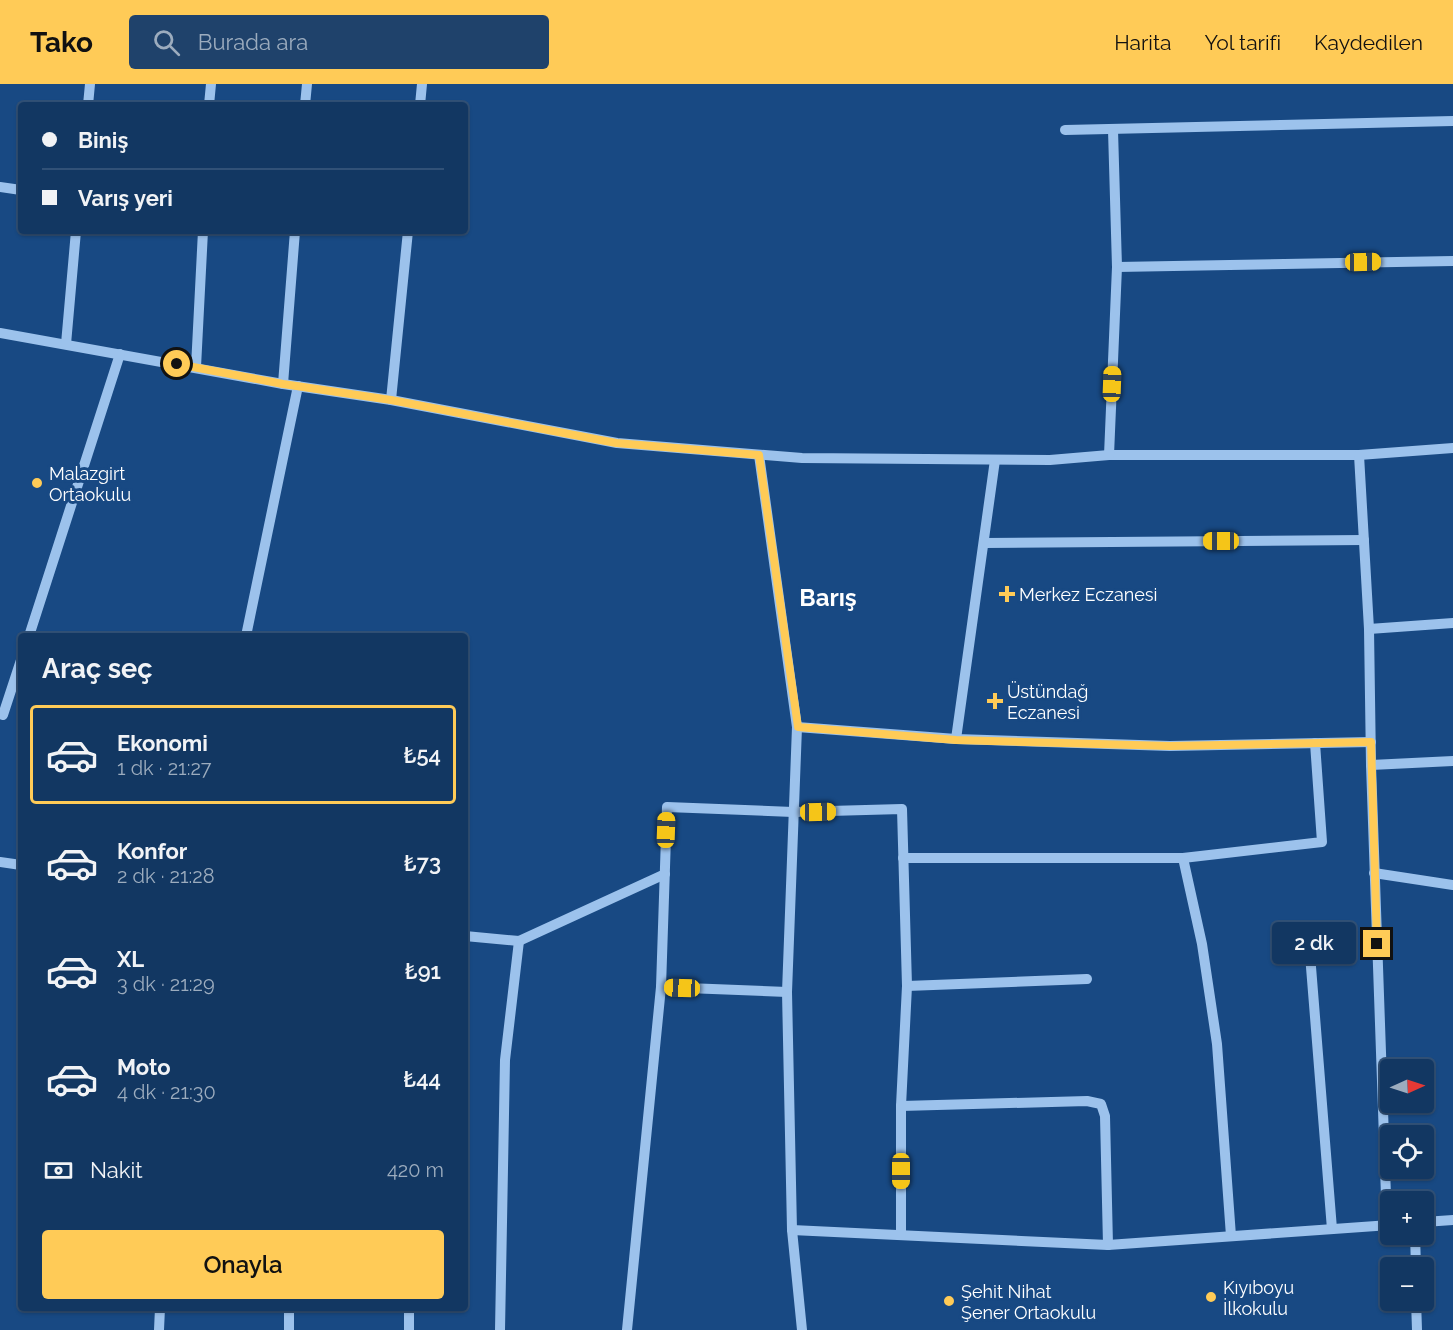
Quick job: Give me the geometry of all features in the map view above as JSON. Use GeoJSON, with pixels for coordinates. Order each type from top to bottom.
{"type":"FeatureCollection","features":[{"type":"Feature","properties":{"kind":"street"},"geometry":{"type":"LineString","coordinates":[[88,102],[90,84]]}},
{"type":"Feature","properties":{"kind":"street"},"geometry":{"type":"LineString","coordinates":[[209,102],[211,84]]}},
{"type":"Feature","properties":{"kind":"street"},"geometry":{"type":"LineString","coordinates":[[305,102],[307,84]]}},
{"type":"Feature","properties":{"kind":"street"},"geometry":{"type":"LineString","coordinates":[[420,102],[423,84]]}},
{"type":"Feature","properties":{"kind":"street"},"geometry":{"type":"LineString","coordinates":[[1065,130],[1453,121]]}},
{"type":"Feature","properties":{"kind":"street"},"geometry":{"type":"LineString","coordinates":[[1109,454],[1117,267],[1113,130]]}},
{"type":"Feature","properties":{"kind":"street"},"geometry":{"type":"LineString","coordinates":[[0,187],[18,190]]}},
{"type":"Feature","properties":{"kind":"street"},"geometry":{"type":"LineString","coordinates":[[66,344],[76,234]]}},
{"type":"Feature","properties":{"kind":"street"},"geometry":{"type":"LineString","coordinates":[[196,367],[203,234]]}},
{"type":"Feature","properties":{"kind":"street"},"geometry":{"type":"LineString","coordinates":[[283,384],[295,234]]}},
{"type":"Feature","properties":{"kind":"street"},"geometry":{"type":"LineString","coordinates":[[391,400],[408,234]]}},
{"type":"Feature","properties":{"kind":"street"},"geometry":{"type":"LineString","coordinates":[[1117,267],[1453,261]]}},
{"type":"Feature","properties":{"kind":"street"},"geometry":{"type":"LineString","coordinates":[[0,333],[283,384],[391,400],[616,443],[759,455],[802,458],[1050,460],[1109,454],[1359,455],[1453,448]]}},
{"type":"Feature","properties":{"kind":"street"},"geometry":{"type":"LineString","coordinates":[[30,633],[120,354]]}},
{"type":"Feature","properties":{"kind":"street"},"geometry":{"type":"LineString","coordinates":[[247,633],[298,386]]}},
{"type":"Feature","properties":{"kind":"street"},"geometry":{"type":"LineString","coordinates":[[759,455],[798,727],[787,992],[792,1230],[802,1330]]}},
{"type":"Feature","properties":{"kind":"street"},"geometry":{"type":"LineString","coordinates":[[1359,455],[1369,629],[1374,873],[1388,1191]]}},
{"type":"Feature","properties":{"kind":"street"},"geometry":{"type":"LineString","coordinates":[[956,740],[995,460]]}},
{"type":"Feature","properties":{"kind":"street"},"geometry":{"type":"LineString","coordinates":[[984,543],[1364,540]]}},
{"type":"Feature","properties":{"kind":"street"},"geometry":{"type":"LineString","coordinates":[[1369,629],[1453,623]]}},
{"type":"Feature","properties":{"kind":"street"},"geometry":{"type":"LineString","coordinates":[[0,714],[3,715],[18,669]]}},
{"type":"Feature","properties":{"kind":"street"},"geometry":{"type":"LineString","coordinates":[[798,727],[956,740],[1170,746],[1371,742]]}},
{"type":"Feature","properties":{"kind":"street"},"geometry":{"type":"LineString","coordinates":[[903,858],[1183,858],[1322,842],[1315,743]]}},
{"type":"Feature","properties":{"kind":"street"},"geometry":{"type":"LineString","coordinates":[[1371,765],[1453,761]]}},
{"type":"Feature","properties":{"kind":"street"},"geometry":{"type":"LineString","coordinates":[[627,1330],[661,987],[667,807],[793,812],[902,809],[907,986],[901,1106],[901,1235]]}},
{"type":"Feature","properties":{"kind":"street"},"geometry":{"type":"LineString","coordinates":[[1183,858],[1203,944],[1217,1044],[1231,1236]]}},
{"type":"Feature","properties":{"kind":"street"},"geometry":{"type":"LineString","coordinates":[[0,862],[18,865]]}},
{"type":"Feature","properties":{"kind":"street"},"geometry":{"type":"LineString","coordinates":[[1374,873],[1453,885]]}},
{"type":"Feature","properties":{"kind":"street"},"geometry":{"type":"LineString","coordinates":[[468,936],[519,941],[665,874]]}},
{"type":"Feature","properties":{"kind":"street"},"geometry":{"type":"LineString","coordinates":[[500,1330],[506,1059],[519,941]]}},
{"type":"Feature","properties":{"kind":"street"},"geometry":{"type":"LineString","coordinates":[[1309,942],[1332,1229]]}},
{"type":"Feature","properties":{"kind":"street"},"geometry":{"type":"LineString","coordinates":[[907,986],[1088,979]]}},
{"type":"Feature","properties":{"kind":"street"},"geometry":{"type":"LineString","coordinates":[[661,987],[787,992]]}},
{"type":"Feature","properties":{"kind":"street"},"geometry":{"type":"LineString","coordinates":[[901,1106],[1087,1101],[1101,1104],[1105,1116],[1108,1245]]}},
{"type":"Feature","properties":{"kind":"street"},"geometry":{"type":"LineString","coordinates":[[1434,1221],[1453,1220]]}},
{"type":"Feature","properties":{"kind":"street"},"geometry":{"type":"LineString","coordinates":[[792,1230],[1108,1245],[1380,1226]]}},
{"type":"Feature","properties":{"kind":"street"},"geometry":{"type":"LineString","coordinates":[[159,1330],[160,1311]]}},
{"type":"Feature","properties":{"kind":"street"},"geometry":{"type":"LineString","coordinates":[[289,1311],[289,1330]]}},
{"type":"Feature","properties":{"kind":"street"},"geometry":{"type":"LineString","coordinates":[[409,1311],[409,1330]]}},
{"type":"Feature","properties":{"kind":"street"},"geometry":{"type":"LineString","coordinates":[[1416,1311],[1417,1330]]}},
{"type":"Feature","properties":{"kind":"place","name":"Malazgirt Ortaokulu"},"geometry":{"type":"Point","coordinates":[37,483]}},
{"type":"Feature","properties":{"kind":"place","name":"Merkez Eczanesi"},"geometry":{"type":"Point","coordinates":[1007,594]}},
{"type":"Feature","properties":{"kind":"place","name":"Üstündağ Eczanesi"},"geometry":{"type":"Point","coordinates":[995,701]}},
{"type":"Feature","properties":{"kind":"place","name":"Kıyıboyu İlkokulu"},"geometry":{"type":"Point","coordinates":[1211,1297]}},
{"type":"Feature","properties":{"kind":"place","name":"Şehit Nihat Şener Ortaokulu"},"geometry":{"type":"Point","coordinates":[949,1301]}},
{"type":"Feature","properties":{"kind":"district","name":"Barış"},"geometry":{"type":"Point","coordinates":[828,597]}},
{"type":"Feature","properties":{"kind":"route"},"geometry":{"type":"LineString","coordinates":[[177,364],[283,384],[391,400],[616,443],[759,455],[798,727],[956,740],[1170,746],[1371,742],[1377,944]]}}]}
